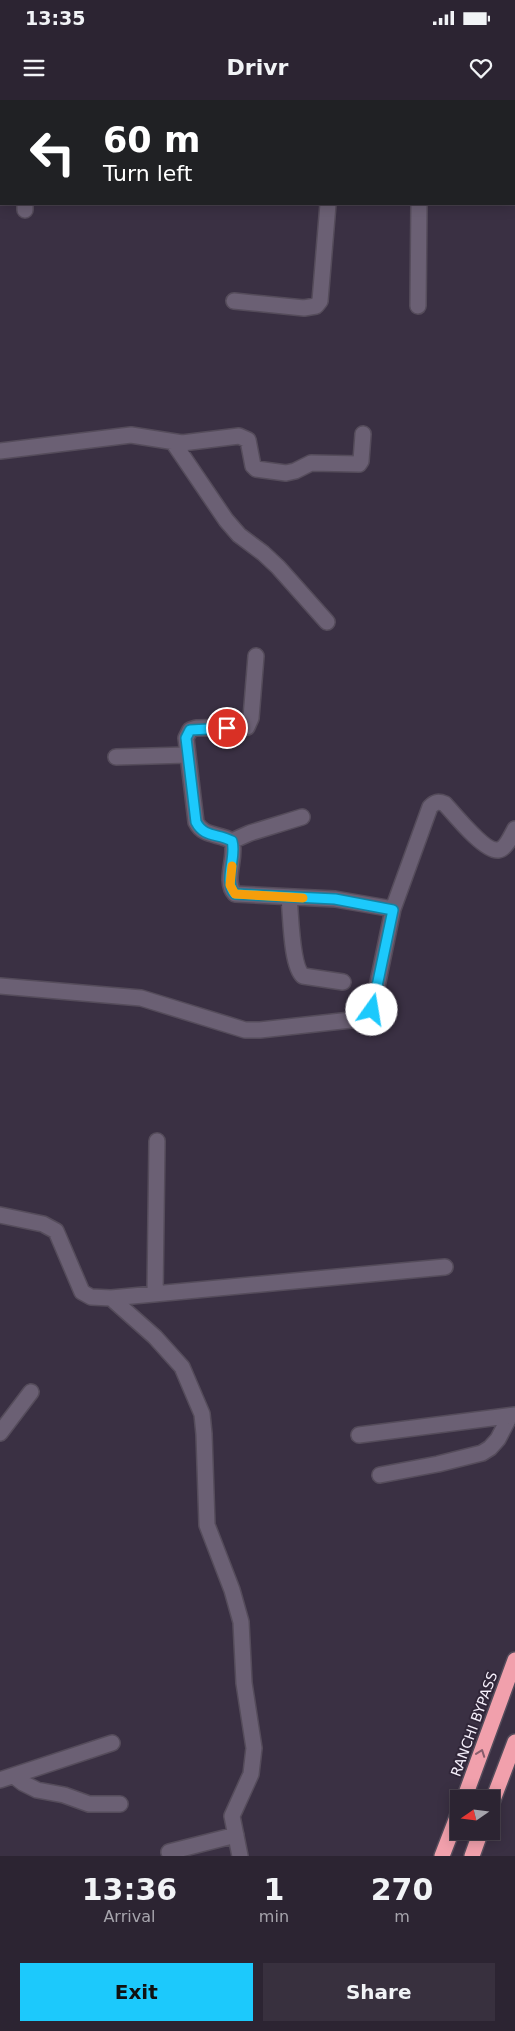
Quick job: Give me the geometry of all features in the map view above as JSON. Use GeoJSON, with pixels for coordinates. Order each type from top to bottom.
{"type":"FeatureCollection","features":[{"type":"Feature","properties":{"kind":"highway","name":"RANCHI BYPASS"},"geometry":{"type":"LineString","coordinates":[[467,1790],[515,1660]]}},
{"type":"Feature","properties":{"kind":"highway"},"geometry":{"type":"LineString","coordinates":[[497,1790],[515,1742]]}},
{"type":"Feature","properties":{"kind":"highway"},"geometry":{"type":"LineString","coordinates":[[442,1856],[450,1835]]}},
{"type":"Feature","properties":{"kind":"highway"},"geometry":{"type":"LineString","coordinates":[[472,1856],[478,1840]]}},
{"type":"Feature","properties":{"kind":"street"},"geometry":{"type":"LineString","coordinates":[[234,301],[304,308],[316,306],[320,301],[328,205]]}},
{"type":"Feature","properties":{"kind":"street"},"geometry":{"type":"LineString","coordinates":[[418,306],[419,205]]}},
{"type":"Feature","properties":{"kind":"street"},"geometry":{"type":"LineString","coordinates":[[0,451],[131,434],[173,442],[239,436],[248,440],[253,466],[256,470],[286,473],[311,463],[359,464],[361,461],[363,434]]}},
{"type":"Feature","properties":{"kind":"street"},"geometry":{"type":"LineString","coordinates":[[173,442],[226,520],[239,535],[263,552],[278,567],[327,622]]}},
{"type":"Feature","properties":{"kind":"street"},"geometry":{"type":"LineString","coordinates":[[256,656],[249,724],[242,728],[196,728],[190,730],[186,738],[196,822],[203,832],[232,841],[250,833],[302,817]]}},
{"type":"Feature","properties":{"kind":"street"},"geometry":{"type":"LineString","coordinates":[[116,757],[187,755]]}},
{"type":"Feature","properties":{"kind":"street"},"geometry":{"type":"LineString","coordinates":[[0,986],[141,998],[245,1030],[360,1019],[368,1015],[373,1006],[393,910],[430,807],[434,803],[439,802],[445,804],[480,841],[492,850],[503,848],[515,830]]}},
{"type":"Feature","properties":{"kind":"street"},"geometry":{"type":"LineString","coordinates":[[232,841],[230,885],[235,894],[335,899],[393,910]]}},
{"type":"Feature","properties":{"kind":"street"},"geometry":{"type":"LineString","coordinates":[[290,898],[296,962],[300,974],[343,982]]}},
{"type":"Feature","properties":{"kind":"street"},"geometry":{"type":"LineString","coordinates":[[155,1294],[157,1141]]}},
{"type":"Feature","properties":{"kind":"street"},"geometry":{"type":"LineString","coordinates":[[0,1215],[50,1227],[59,1236],[82,1292],[91,1297],[112,1298],[445,1267]]}},
{"type":"Feature","properties":{"kind":"street"},"geometry":{"type":"LineString","coordinates":[[112,1298],[154,1337],[182,1367],[202,1414],[204,1434],[204,1501],[207,1525],[232,1590],[240,1622],[244,1683],[254,1748],[251,1774],[232,1816],[240,1856]]}},
{"type":"Feature","properties":{"kind":"street"},"geometry":{"type":"LineString","coordinates":[[0,1433],[31,1392]]}},
{"type":"Feature","properties":{"kind":"street"},"geometry":{"type":"LineString","coordinates":[[359,1435],[513,1416]]}},
{"type":"Feature","properties":{"kind":"street"},"geometry":{"type":"LineString","coordinates":[[380,1475],[482,1453],[490,1448],[498,1439],[513,1416]]}},
{"type":"Feature","properties":{"kind":"street"},"geometry":{"type":"LineString","coordinates":[[7,1778],[112,1742]]}},
{"type":"Feature","properties":{"kind":"street"},"geometry":{"type":"LineString","coordinates":[[7,1778],[37,1790],[64,1795],[89,1804],[120,1804]]}},
{"type":"Feature","properties":{"kind":"street"},"geometry":{"type":"LineString","coordinates":[[169,1852],[236,1835]]}},
{"type":"Feature","properties":{"kind":"slow traffic"},"geometry":{"type":"LineString","coordinates":[[232,866],[230,885],[231,890],[235,894],[303,898]]}},
{"type":"Feature","properties":{"kind":"route"},"geometry":{"type":"LineString","coordinates":[[227,728],[196,728],[190,730],[186,738],[196,822],[199,828],[203,832],[232,841],[230,885],[231,890],[235,894],[335,899],[393,910],[372,1010]]}}]}
